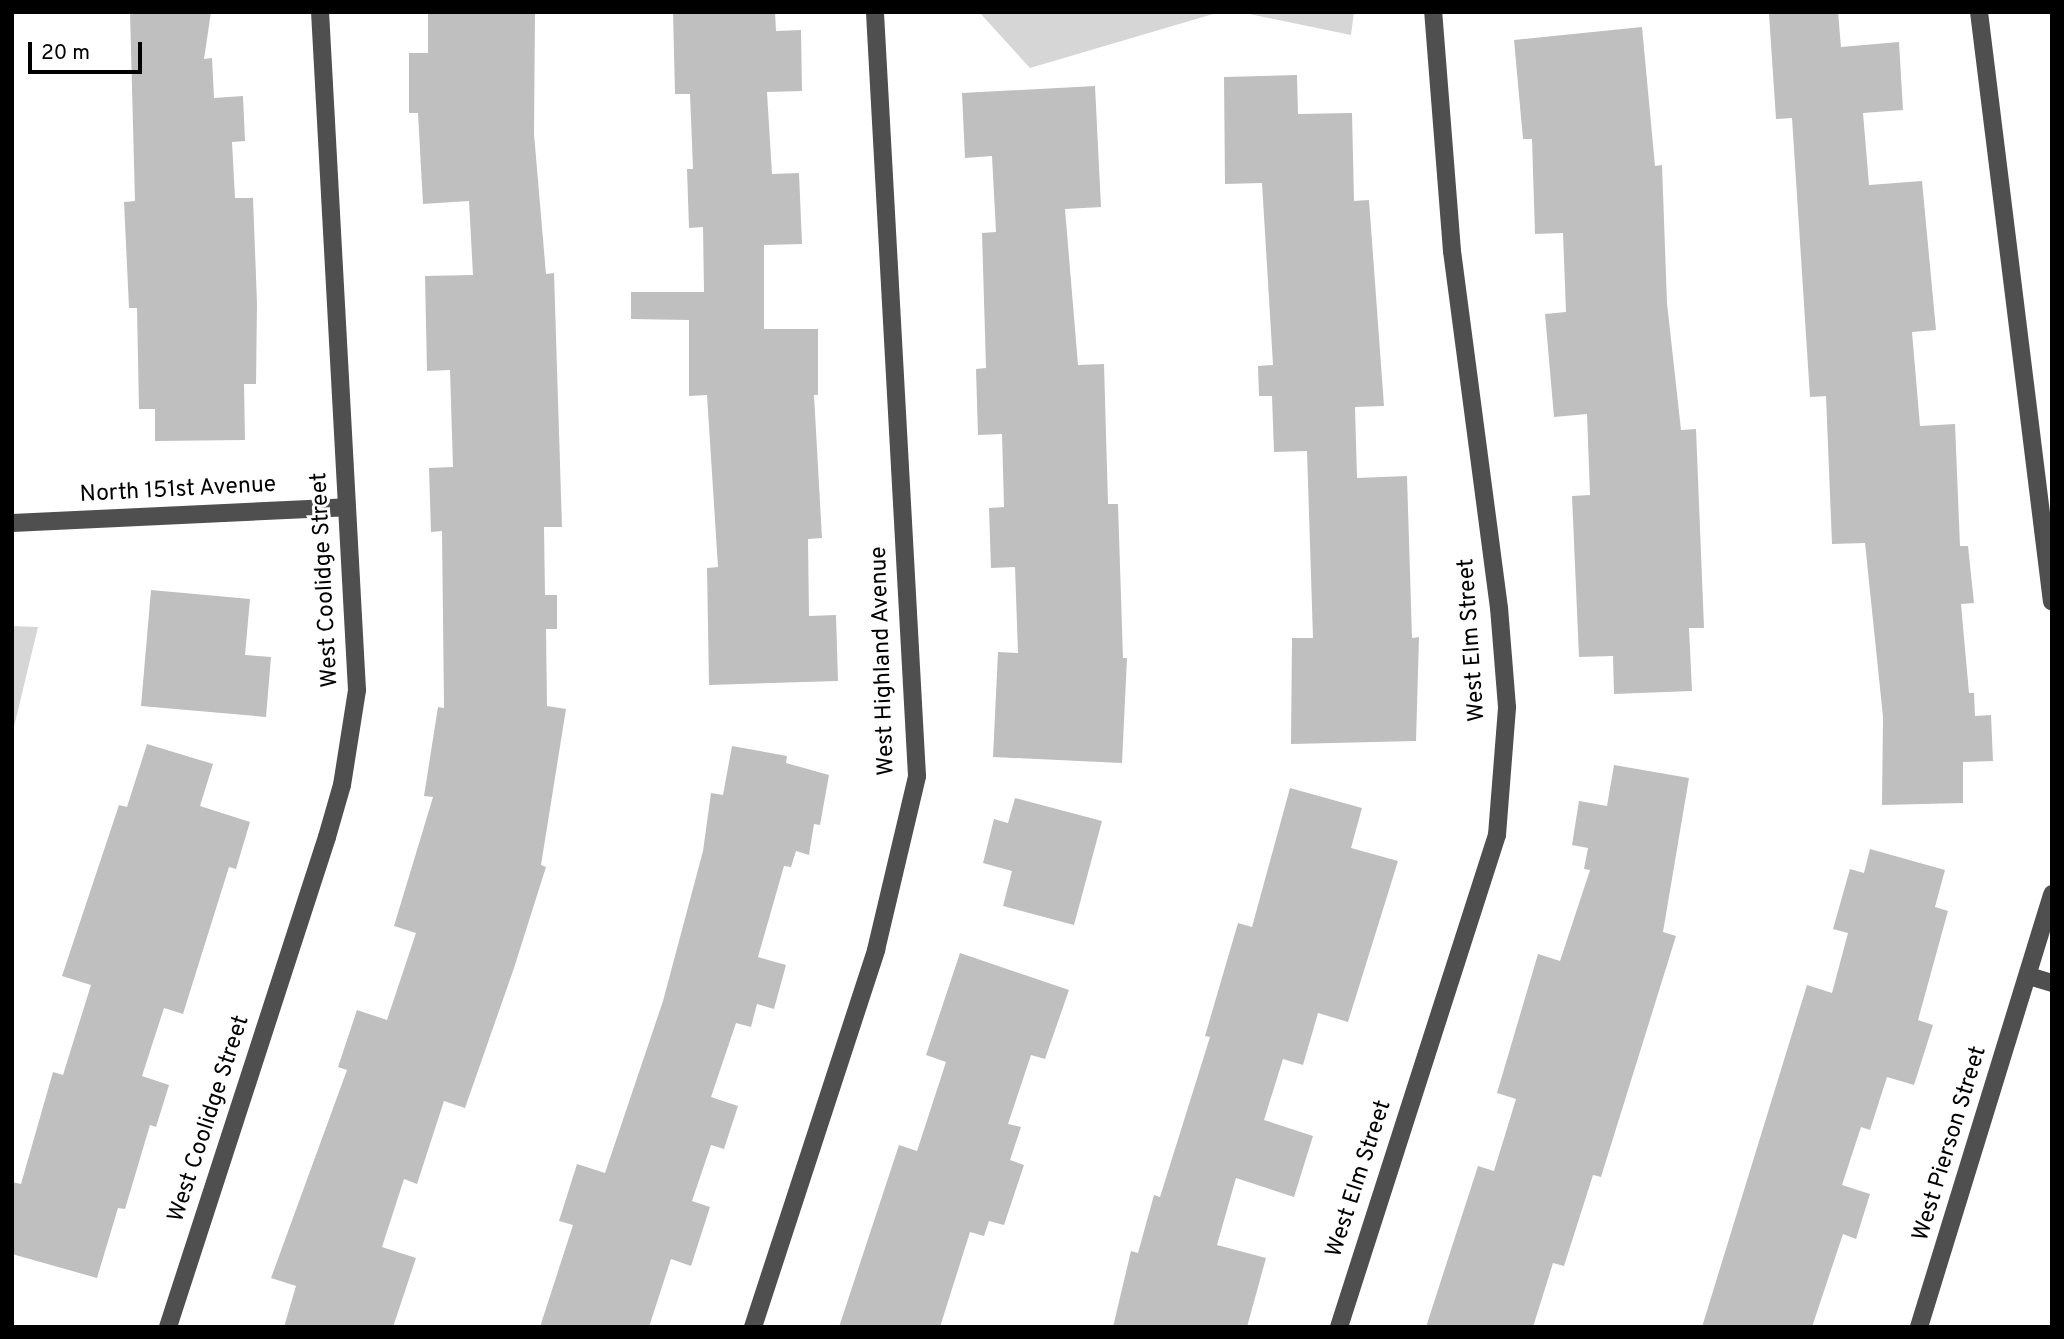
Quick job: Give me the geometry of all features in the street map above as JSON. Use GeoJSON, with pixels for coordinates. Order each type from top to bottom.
{"type":"FeatureCollection","features":[{"type":"Feature","properties":{"kind":"street","name":"West Coolidge Street"},"geometry":{"type":"LineString","coordinates":[[169,1327],[342,785],[353,724],[358,649],[347,507],[320,12]]}},
{"type":"Feature","properties":{"kind":"street","name":"West Highland Avenue"},"geometry":{"type":"LineString","coordinates":[[753,1327],[876,950],[917,776],[875,12]]}},
{"type":"Feature","properties":{"kind":"street","name":"West Elm Street"},"geometry":{"type":"LineString","coordinates":[[1339,1327],[1496,835],[1507,707],[1499,608],[1452,251],[1433,12]]}},
{"type":"Feature","properties":{"kind":"street"},"geometry":{"type":"LineString","coordinates":[[1979,12],[2052,602]]}},
{"type":"Feature","properties":{"kind":"street","name":"North 151st Avenue"},"geometry":{"type":"LineString","coordinates":[[12,523],[347,507]]}},
{"type":"Feature","properties":{"kind":"street","name":"West Pierson Street"},"geometry":{"type":"LineString","coordinates":[[1919,1327],[2052,894]]}},
{"type":"Feature","properties":{"kind":"street"},"geometry":{"type":"LineString","coordinates":[[2029,976],[2052,983]]}},
{"type":"Feature","properties":{"kind":"shaded area"},"geometry":{"type":"Polygon","coordinates":[[[979,12],[1220,12],[1030,68],[979,12]]]}},
{"type":"Feature","properties":{"kind":"shaded area"},"geometry":{"type":"Polygon","coordinates":[[[1240,12],[1354,12],[1351,35],[1240,12]]]}},
{"type":"Feature","properties":{"kind":"shaded area"},"geometry":{"type":"Polygon","coordinates":[[[12,626],[38,627],[12,735],[12,626]]]}},
{"type":"Feature","properties":{"kind":"building"},"geometry":{"type":"Polygon","coordinates":[[[130,12],[211,12],[204,59],[212,58],[214,98],[243,96],[245,141],[232,142],[235,198],[253,198],[257,303],[256,384],[244,384],[245,440],[155,441],[155,409],[139,409],[137,308],[129,308],[124,202],[135,201],[130,12]]]}},
{"type":"Feature","properties":{"kind":"building"},"geometry":{"type":"Polygon","coordinates":[[[428,12],[535,12],[534,134],[546,274],[554,273],[562,527],[544,527],[545,595],[557,595],[557,629],[546,629],[547,706],[566,709],[541,865],[546,867],[514,968],[465,1108],[444,1101],[417,1184],[404,1179],[382,1247],[416,1258],[393,1327],[284,1327],[296,1286],[271,1278],[347,1070],[338,1067],[357,1010],[387,1020],[416,933],[394,926],[433,797],[424,796],[438,707],[444,708],[442,531],[431,532],[429,468],[453,467],[450,370],[427,371],[425,276],[473,275],[469,201],[423,204],[418,113],[409,113],[409,53],[428,53],[428,12]]]}},
{"type":"Feature","properties":{"kind":"building"},"geometry":{"type":"Polygon","coordinates":[[[673,12],[775,12],[776,31],[801,30],[802,91],[767,92],[772,174],[799,173],[802,244],[764,245],[764,329],[818,329],[818,395],[814,395],[822,538],[808,539],[809,616],[836,615],[838,681],[709,685],[707,568],[718,567],[707,395],[689,396],[689,320],[631,319],[631,292],[704,292],[703,227],[689,228],[687,169],[693,169],[690,94],[675,94],[673,12]]]}},
{"type":"Feature","properties":{"kind":"building"},"geometry":{"type":"Polygon","coordinates":[[[1838,12],[1841,47],[1899,42],[1903,110],[1863,113],[1869,185],[1922,181],[1936,330],[1912,332],[1920,426],[1955,424],[1960,546],[1968,546],[1974,603],[1961,604],[1969,693],[1974,693],[1975,716],[1991,715],[1993,761],[1963,762],[1963,803],[1882,805],[1883,717],[1865,543],[1832,544],[1826,396],[1810,397],[1792,118],[1776,119],[1769,14],[1838,12]]]}},
{"type":"Feature","properties":{"kind":"building"},"geometry":{"type":"Polygon","coordinates":[[[1642,27],[1655,166],[1662,165],[1667,303],[1681,430],[1696,429],[1704,628],[1689,628],[1692,691],[1614,694],[1613,656],[1579,657],[1572,496],[1590,495],[1587,414],[1554,417],[1545,314],[1566,312],[1563,233],[1535,234],[1532,139],[1523,139],[1514,40],[1642,27]]]}},
{"type":"Feature","properties":{"kind":"building"},"geometry":{"type":"Polygon","coordinates":[[[1297,75],[1298,114],[1352,113],[1354,201],[1369,200],[1384,406],[1355,407],[1357,478],[1407,476],[1412,638],[1419,637],[1416,741],[1291,744],[1292,638],[1313,638],[1307,451],[1274,452],[1272,396],[1259,396],[1258,366],[1273,365],[1262,183],[1225,184],[1224,77],[1297,75]]]}},
{"type":"Feature","properties":{"kind":"building"},"geometry":{"type":"Polygon","coordinates":[[[1095,86],[1101,207],[1065,209],[1078,365],[1104,364],[1108,504],[1118,504],[1123,658],[1127,658],[1122,763],[993,757],[998,652],[1018,653],[1015,567],[991,568],[989,508],[1004,507],[1002,434],[978,435],[976,369],[986,368],[982,233],[996,232],[992,156],[965,158],[962,93],[1095,86]]]}},
{"type":"Feature","properties":{"kind":"building"},"geometry":{"type":"Polygon","coordinates":[[[151,590],[250,599],[245,655],[271,657],[266,717],[141,706],[151,590]]]}},
{"type":"Feature","properties":{"kind":"building"},"geometry":{"type":"Polygon","coordinates":[[[147,744],[213,764],[200,806],[250,822],[236,869],[229,867],[183,1014],[164,1008],[142,1076],[169,1085],[156,1127],[150,1125],[125,1209],[118,1208],[97,1278],[12,1254],[12,1182],[21,1184],[53,1072],[63,1075],[91,985],[62,976],[119,805],[127,807],[147,744]]]}},
{"type":"Feature","properties":{"kind":"building"},"geometry":{"type":"Polygon","coordinates":[[[732,746],[787,756],[786,763],[829,775],[820,825],[814,824],[809,855],[796,851],[791,867],[784,866],[758,957],[786,965],[774,1009],[757,1004],[751,1027],[736,1023],[711,1097],[738,1106],[724,1149],[711,1145],[692,1201],[710,1207],[691,1266],[671,1259],[649,1327],[540,1327],[573,1225],[559,1221],[577,1164],[605,1173],[663,1001],[703,851],[711,793],[723,795],[732,746]]]}},
{"type":"Feature","properties":{"kind":"building"},"geometry":{"type":"Polygon","coordinates":[[[1614,765],[1689,778],[1663,932],[1676,936],[1601,1177],[1593,1175],[1564,1266],[1553,1263],[1533,1327],[1426,1327],[1478,1166],[1494,1171],[1516,1099],[1497,1093],[1538,954],[1560,961],[1590,870],[1584,869],[1588,848],[1572,845],[1579,801],[1607,806],[1614,765]]]}},
{"type":"Feature","properties":{"kind":"building"},"geometry":{"type":"Polygon","coordinates":[[[1290,788],[1362,808],[1351,848],[1398,861],[1348,1022],[1318,1013],[1303,1065],[1283,1059],[1264,1120],[1313,1136],[1294,1197],[1236,1178],[1217,1245],[1266,1258],[1247,1327],[1113,1327],[1131,1251],[1138,1253],[1154,1195],[1160,1197],[1210,1037],[1205,1036],[1238,923],[1252,927],[1290,788]]]}},
{"type":"Feature","properties":{"kind":"building"},"geometry":{"type":"Polygon","coordinates":[[[1015,798],[1102,821],[1074,925],[1003,906],[1012,871],[983,863],[994,819],[1008,823],[1015,798]]]}},
{"type":"Feature","properties":{"kind":"building"},"geometry":{"type":"Polygon","coordinates":[[[1870,849],[1945,870],[1935,907],[1948,911],[1918,1020],[1933,1025],[1914,1085],[1887,1077],[1870,1130],[1861,1127],[1842,1185],[1870,1194],[1856,1239],[1843,1234],[1812,1327],[1702,1327],[1807,985],[1832,993],[1848,933],[1833,929],[1850,869],[1864,873],[1870,849]]]}},
{"type":"Feature","properties":{"kind":"building"},"geometry":{"type":"Polygon","coordinates":[[[960,953],[1069,990],[1045,1059],[1031,1055],[1008,1124],[1021,1127],[1010,1160],[1024,1165],[1004,1225],[989,1221],[984,1236],[970,1232],[940,1327],[839,1327],[899,1145],[917,1151],[946,1062],[926,1055],[960,953]]]}}]}
